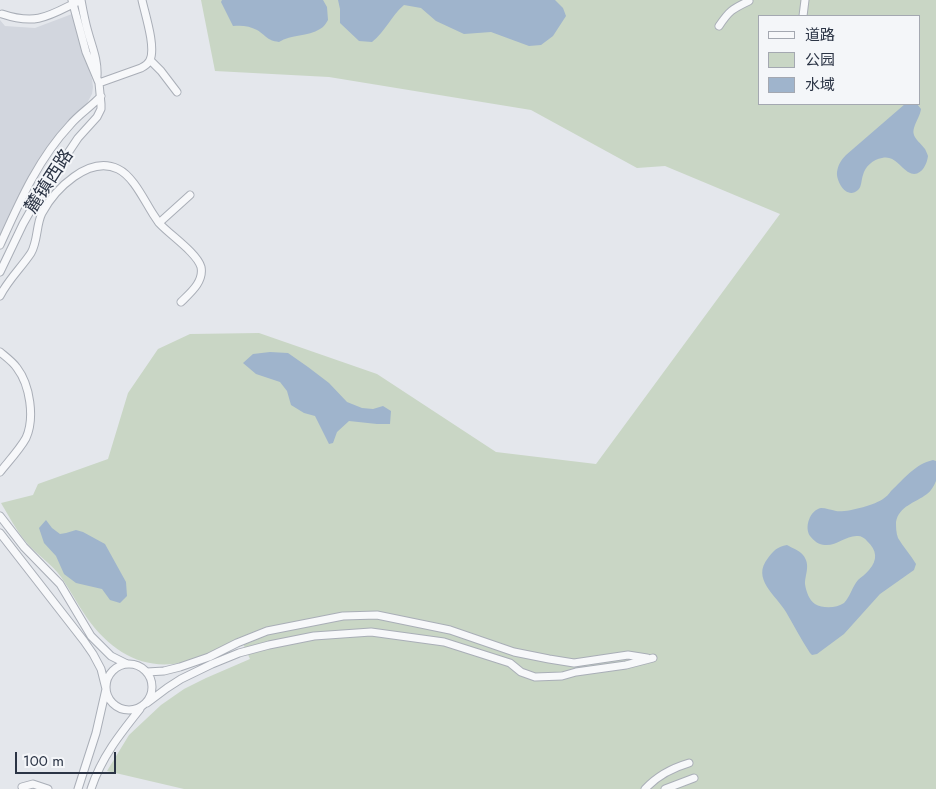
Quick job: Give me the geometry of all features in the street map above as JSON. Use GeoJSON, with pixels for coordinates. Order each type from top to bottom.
{"type":"FeatureCollection","features":[{"type":"Feature","properties":{"kind":"street"},"geometry":{"type":"LineString","coordinates":[[2,14],[28,20],[38,19],[49,16],[72,2],[81,0],[98,66],[98,80]]}},
{"type":"Feature","properties":{"kind":"street"},"geometry":{"type":"LineString","coordinates":[[98,80],[141,68],[150,60],[152,47],[142,0]]}},
{"type":"Feature","properties":{"kind":"street"},"geometry":{"type":"LineString","coordinates":[[803,15],[805,0]]}},
{"type":"Feature","properties":{"kind":"street"},"geometry":{"type":"LineString","coordinates":[[719,26],[734,8],[749,1]]}},
{"type":"Feature","properties":{"kind":"street"},"geometry":{"type":"LineString","coordinates":[[72,2],[86,52],[98,80]]}},
{"type":"Feature","properties":{"kind":"street"},"geometry":{"type":"LineString","coordinates":[[150,60],[161,70],[177,92]]}},
{"type":"Feature","properties":{"kind":"street","name":"麓镇西路"},"geometry":{"type":"LineString","coordinates":[[0,272],[36,201],[78,138],[101,110],[98,80]]}},
{"type":"Feature","properties":{"kind":"street"},"geometry":{"type":"LineString","coordinates":[[0,244],[30,183],[45,158],[70,125],[100,96]]}},
{"type":"Feature","properties":{"kind":"street"},"geometry":{"type":"LineString","coordinates":[[0,296],[5,286],[31,252],[35,244],[41,215],[48,202],[66,182],[81,172],[91,168],[107,166],[119,170],[131,180],[159,223],[196,258],[201,268],[198,284],[181,302]]}},
{"type":"Feature","properties":{"kind":"street"},"geometry":{"type":"LineString","coordinates":[[159,223],[190,195]]}},
{"type":"Feature","properties":{"kind":"street"},"geometry":{"type":"LineString","coordinates":[[0,352],[18,368],[30,401],[31,421],[26,438],[0,472]]}},
{"type":"Feature","properties":{"kind":"street"},"geometry":{"type":"LineString","coordinates":[[0,516],[24,548],[60,584],[91,636],[111,656],[127,664]]}},
{"type":"Feature","properties":{"kind":"street"},"geometry":{"type":"LineString","coordinates":[[0,533],[93,654],[101,669],[108,698],[122,710],[132,711],[144,706],[167,688],[210,660],[237,643],[267,632],[343,616],[377,615],[450,630],[514,652],[574,663],[628,655],[653,658],[626,665],[576,672],[562,676],[535,677],[521,672],[510,663],[444,642],[371,632],[314,636],[269,645],[239,653],[210,660],[180,667],[164,671],[147,672]]}},
{"type":"Feature","properties":{"kind":"street"},"geometry":{"type":"LineString","coordinates":[[16,554],[24,548]]}},
{"type":"Feature","properties":{"kind":"street"},"geometry":{"type":"LineString","coordinates":[[84,641],[91,636]]}},
{"type":"Feature","properties":{"kind":"street"},"geometry":{"type":"LineString","coordinates":[[78,789],[96,733],[107,680],[111,672],[118,667],[134,664],[147,672],[151,679],[151,696],[109,749],[95,774],[90,789]]}},
{"type":"Feature","properties":{"kind":"street"},"geometry":{"type":"LineString","coordinates":[[644,789],[660,775],[689,763]]}},
{"type":"Feature","properties":{"kind":"street"},"geometry":{"type":"LineString","coordinates":[[664,789],[694,778]]}},
{"type":"Feature","properties":{"kind":"street"},"geometry":{"type":"LineString","coordinates":[[23,789],[22,787],[32,784],[48,789]]}},
{"type":"Feature","properties":{"kind":"shaded area"},"geometry":{"type":"Polygon","coordinates":[[[72,14],[92,79],[92,94],[85,107],[68,124],[41,157],[0,235],[0,20],[5,26],[35,28],[72,14]]]}},
{"type":"Feature","properties":{"kind":"green space"},"geometry":{"type":"Polygon","coordinates":[[[201,0],[936,0],[936,789],[184,789],[107,771],[129,735],[161,705],[184,689],[250,659],[240,637],[205,655],[183,662],[151,663],[136,659],[123,652],[98,632],[57,572],[22,537],[1,503],[33,495],[38,484],[108,459],[128,393],[158,349],[190,334],[259,333],[377,374],[496,452],[596,464],[780,214],[665,166],[637,168],[531,110],[329,77],[215,71],[201,0]]]}},
{"type":"Feature","properties":{"kind":"water"},"geometry":{"type":"Polygon","coordinates":[[[222,0],[323,0],[327,7],[328,20],[323,27],[315,32],[284,39],[279,42],[269,39],[252,28],[233,26],[221,2],[222,0]]]}},
{"type":"Feature","properties":{"kind":"water"},"geometry":{"type":"Polygon","coordinates":[[[338,0],[555,0],[563,8],[566,16],[553,36],[541,45],[529,46],[491,32],[464,34],[436,21],[421,8],[404,5],[381,34],[372,42],[359,41],[340,23],[338,0]]]}},
{"type":"Feature","properties":{"kind":"water"},"geometry":{"type":"Polygon","coordinates":[[[904,105],[918,105],[921,109],[913,131],[928,156],[922,170],[916,174],[908,172],[890,158],[879,159],[870,164],[866,169],[858,190],[850,193],[840,185],[837,176],[837,169],[846,155],[904,105]]]}},
{"type":"Feature","properties":{"kind":"water"},"geometry":{"type":"Polygon","coordinates":[[[270,352],[288,353],[329,383],[347,402],[362,408],[373,409],[383,406],[391,411],[390,424],[349,421],[337,432],[333,443],[329,444],[315,416],[304,413],[291,405],[287,391],[280,382],[256,374],[243,363],[253,354],[270,352]]]}},
{"type":"Feature","properties":{"kind":"water"},"geometry":{"type":"Polygon","coordinates":[[[933,460],[936,461],[936,481],[933,487],[927,494],[904,508],[896,522],[898,538],[916,564],[914,570],[880,594],[844,634],[817,654],[812,655],[786,612],[767,586],[762,573],[763,566],[776,549],[787,545],[803,555],[807,562],[805,584],[808,595],[813,602],[818,606],[826,607],[838,606],[844,603],[858,580],[874,563],[875,555],[873,548],[863,537],[859,536],[849,537],[829,545],[817,542],[808,532],[811,515],[821,508],[846,511],[879,501],[915,468],[933,460]]]}},
{"type":"Feature","properties":{"kind":"water"},"geometry":{"type":"Polygon","coordinates":[[[46,520],[60,534],[76,530],[105,544],[126,582],[127,596],[120,603],[110,600],[102,589],[76,583],[64,574],[56,556],[44,543],[39,528],[46,520]]]}}]}
